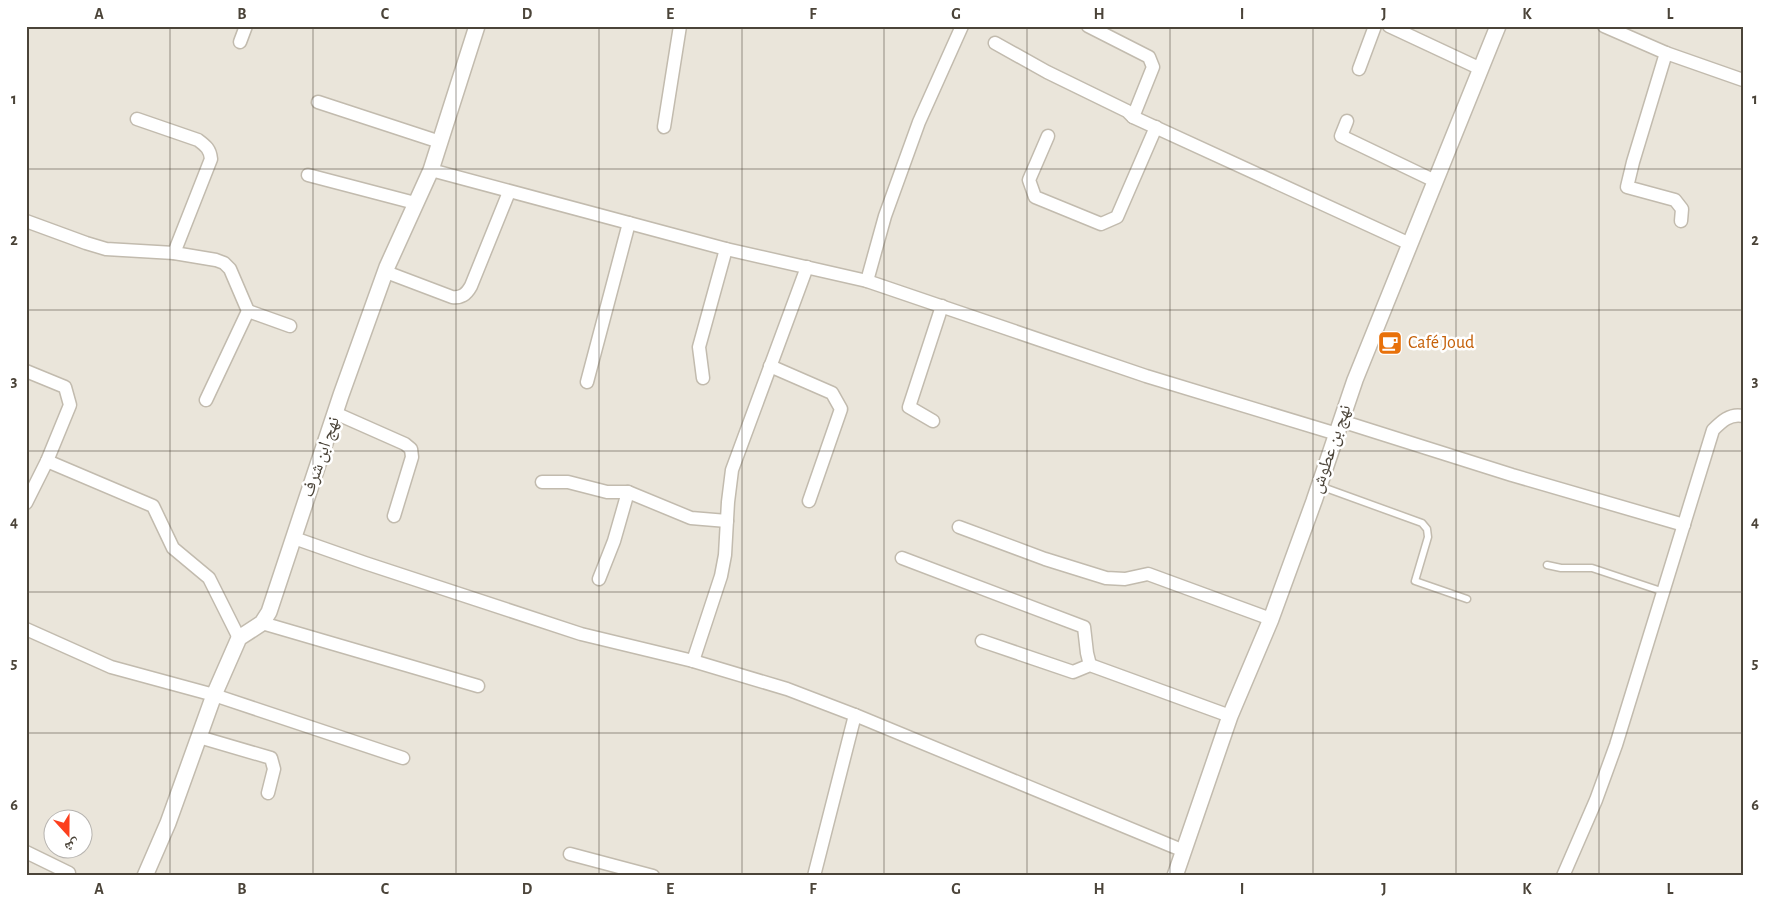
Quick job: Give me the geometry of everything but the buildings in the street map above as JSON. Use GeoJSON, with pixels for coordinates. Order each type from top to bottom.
{"type":"FeatureCollection","features":[{"type":"Feature","properties":{"kind":"street"},"geometry":{"type":"LineString","coordinates":[[240,42],[246,26]]}},
{"type":"Feature","properties":{"kind":"street","name":"نهج ابن شرف"},"geometry":{"type":"LineString","coordinates":[[262,623],[268,612],[335,413],[386,272],[431,170],[477,26]]}},
{"type":"Feature","properties":{"kind":"street"},"geometry":{"type":"LineString","coordinates":[[664,127],[680,26]]}},
{"type":"Feature","properties":{"kind":"street"},"geometry":{"type":"LineString","coordinates":[[867,281],[885,216],[919,122],[962,26]]}},
{"type":"Feature","properties":{"kind":"street"},"geometry":{"type":"LineString","coordinates":[[1088,26],[1149,57],[1153,67],[1133,117]]}},
{"type":"Feature","properties":{"kind":"street"},"geometry":{"type":"LineString","coordinates":[[1359,69],[1374,26]]}},
{"type":"Feature","properties":{"kind":"street"},"geometry":{"type":"LineString","coordinates":[[1389,26],[1481,69]]}},
{"type":"Feature","properties":{"kind":"street","name":"نهج بن عطوش"},"geometry":{"type":"LineString","coordinates":[[1175,876],[1230,716],[1271,619],[1355,380],[1498,26]]}},
{"type":"Feature","properties":{"kind":"street"},"geometry":{"type":"LineString","coordinates":[[1604,26],[1666,53],[1743,80]]}},
{"type":"Feature","properties":{"kind":"street"},"geometry":{"type":"LineString","coordinates":[[995,43],[1047,72],[1127,111],[1133,117],[1410,244]]}},
{"type":"Feature","properties":{"kind":"street"},"geometry":{"type":"LineString","coordinates":[[1666,53],[1627,187],[1676,200],[1682,208],[1681,221]]}},
{"type":"Feature","properties":{"kind":"street"},"geometry":{"type":"LineString","coordinates":[[318,102],[440,142]]}},
{"type":"Feature","properties":{"kind":"street"},"geometry":{"type":"LineString","coordinates":[[137,119],[198,140],[210,151],[211,159],[174,253]]}},
{"type":"Feature","properties":{"kind":"street"},"geometry":{"type":"LineString","coordinates":[[1347,121],[1341,136],[1435,181]]}},
{"type":"Feature","properties":{"kind":"street"},"geometry":{"type":"LineString","coordinates":[[1048,136],[1028,180],[1035,197],[1101,224],[1117,217],[1156,127]]}},
{"type":"Feature","properties":{"kind":"street"},"geometry":{"type":"LineString","coordinates":[[431,170],[726,249],[867,281],[1146,376],[1339,427],[1684,525]]}},
{"type":"Feature","properties":{"kind":"street"},"geometry":{"type":"LineString","coordinates":[[308,176],[416,203]]}},
{"type":"Feature","properties":{"kind":"street"},"geometry":{"type":"LineString","coordinates":[[386,272],[452,297],[464,295],[471,286],[509,192]]}},
{"type":"Feature","properties":{"kind":"street"},"geometry":{"type":"LineString","coordinates":[[26,221],[106,249],[174,253],[224,263],[230,269],[248,311],[290,326]]}},
{"type":"Feature","properties":{"kind":"street"},"geometry":{"type":"LineString","coordinates":[[587,382],[629,223]]}},
{"type":"Feature","properties":{"kind":"street"},"geometry":{"type":"LineString","coordinates":[[703,378],[699,347],[726,249]]}},
{"type":"Feature","properties":{"kind":"street"},"geometry":{"type":"LineString","coordinates":[[692,661],[721,576],[725,555],[726,521],[732,470],[806,267]]}},
{"type":"Feature","properties":{"kind":"street"},"geometry":{"type":"LineString","coordinates":[[933,421],[909,406],[942,306]]}},
{"type":"Feature","properties":{"kind":"street"},"geometry":{"type":"LineString","coordinates":[[206,400],[248,311]]}},
{"type":"Feature","properties":{"kind":"street"},"geometry":{"type":"LineString","coordinates":[[770,366],[832,393],[841,409],[808,501]]}},
{"type":"Feature","properties":{"kind":"street"},"geometry":{"type":"LineString","coordinates":[[26,371],[65,387],[70,405],[26,503]]}},
{"type":"Feature","properties":{"kind":"street"},"geometry":{"type":"LineString","coordinates":[[335,413],[405,444],[411,449],[412,458],[394,516]]}},
{"type":"Feature","properties":{"kind":"street"},"geometry":{"type":"LineString","coordinates":[[1563,876],[1596,800],[1616,745],[1713,430],[1724,419],[1736,414],[1743,416]]}},
{"type":"Feature","properties":{"kind":"street"},"geometry":{"type":"LineString","coordinates":[[46,461],[153,506],[173,548],[209,578],[239,638]]}},
{"type":"Feature","properties":{"kind":"street"},"geometry":{"type":"LineString","coordinates":[[542,482],[568,482],[607,492],[628,492],[691,518],[726,521]]}},
{"type":"Feature","properties":{"kind":"street"},"geometry":{"type":"LineString","coordinates":[[600,579],[614,542],[628,492]]}},
{"type":"Feature","properties":{"kind":"street"},"geometry":{"type":"LineString","coordinates":[[959,527],[1045,559],[1106,578],[1125,579],[1148,574],[1271,619]]}},
{"type":"Feature","properties":{"kind":"street"},"geometry":{"type":"LineString","coordinates":[[294,538],[581,634],[692,661],[787,689],[856,715],[1184,851]]}},
{"type":"Feature","properties":{"kind":"street"},"geometry":{"type":"LineString","coordinates":[[902,558],[1084,626],[1090,665]]}},
{"type":"Feature","properties":{"kind":"street"},"geometry":{"type":"LineString","coordinates":[[145,876],[168,823],[214,695],[239,638],[262,623],[478,686]]}},
{"type":"Feature","properties":{"kind":"street"},"geometry":{"type":"LineString","coordinates":[[26,628],[111,666],[214,695],[403,758]]}},
{"type":"Feature","properties":{"kind":"street"},"geometry":{"type":"LineString","coordinates":[[982,641],[1072,672],[1090,665],[1230,716]]}},
{"type":"Feature","properties":{"kind":"street"},"geometry":{"type":"LineString","coordinates":[[814,876],[856,715]]}},
{"type":"Feature","properties":{"kind":"street"},"geometry":{"type":"LineString","coordinates":[[199,737],[272,758],[274,769],[268,793]]}},
{"type":"Feature","properties":{"kind":"street"},"geometry":{"type":"LineString","coordinates":[[26,852],[69,874]]}},
{"type":"Feature","properties":{"kind":"street"},"geometry":{"type":"LineString","coordinates":[[570,854],[653,876]]}},
{"type":"Feature","properties":{"kind":"lane"},"geometry":{"type":"LineString","coordinates":[[1319,486],[1422,522],[1427,529],[1428,537],[1415,581],[1467,600]]}},
{"type":"Feature","properties":{"kind":"lane"},"geometry":{"type":"LineString","coordinates":[[1546,565],[1561,568],[1592,568],[1664,592]]}},
{"type":"Feature","properties":{"kind":"shaded area"},"geometry":{"type":"Polygon","coordinates":[[[26,26],[1743,26],[1743,876],[26,876],[26,26]]]}},
{"type":"Feature","properties":{"kind":"place","name":"Café Joud"},"geometry":{"type":"Point","coordinates":[1390,343]}}]}
